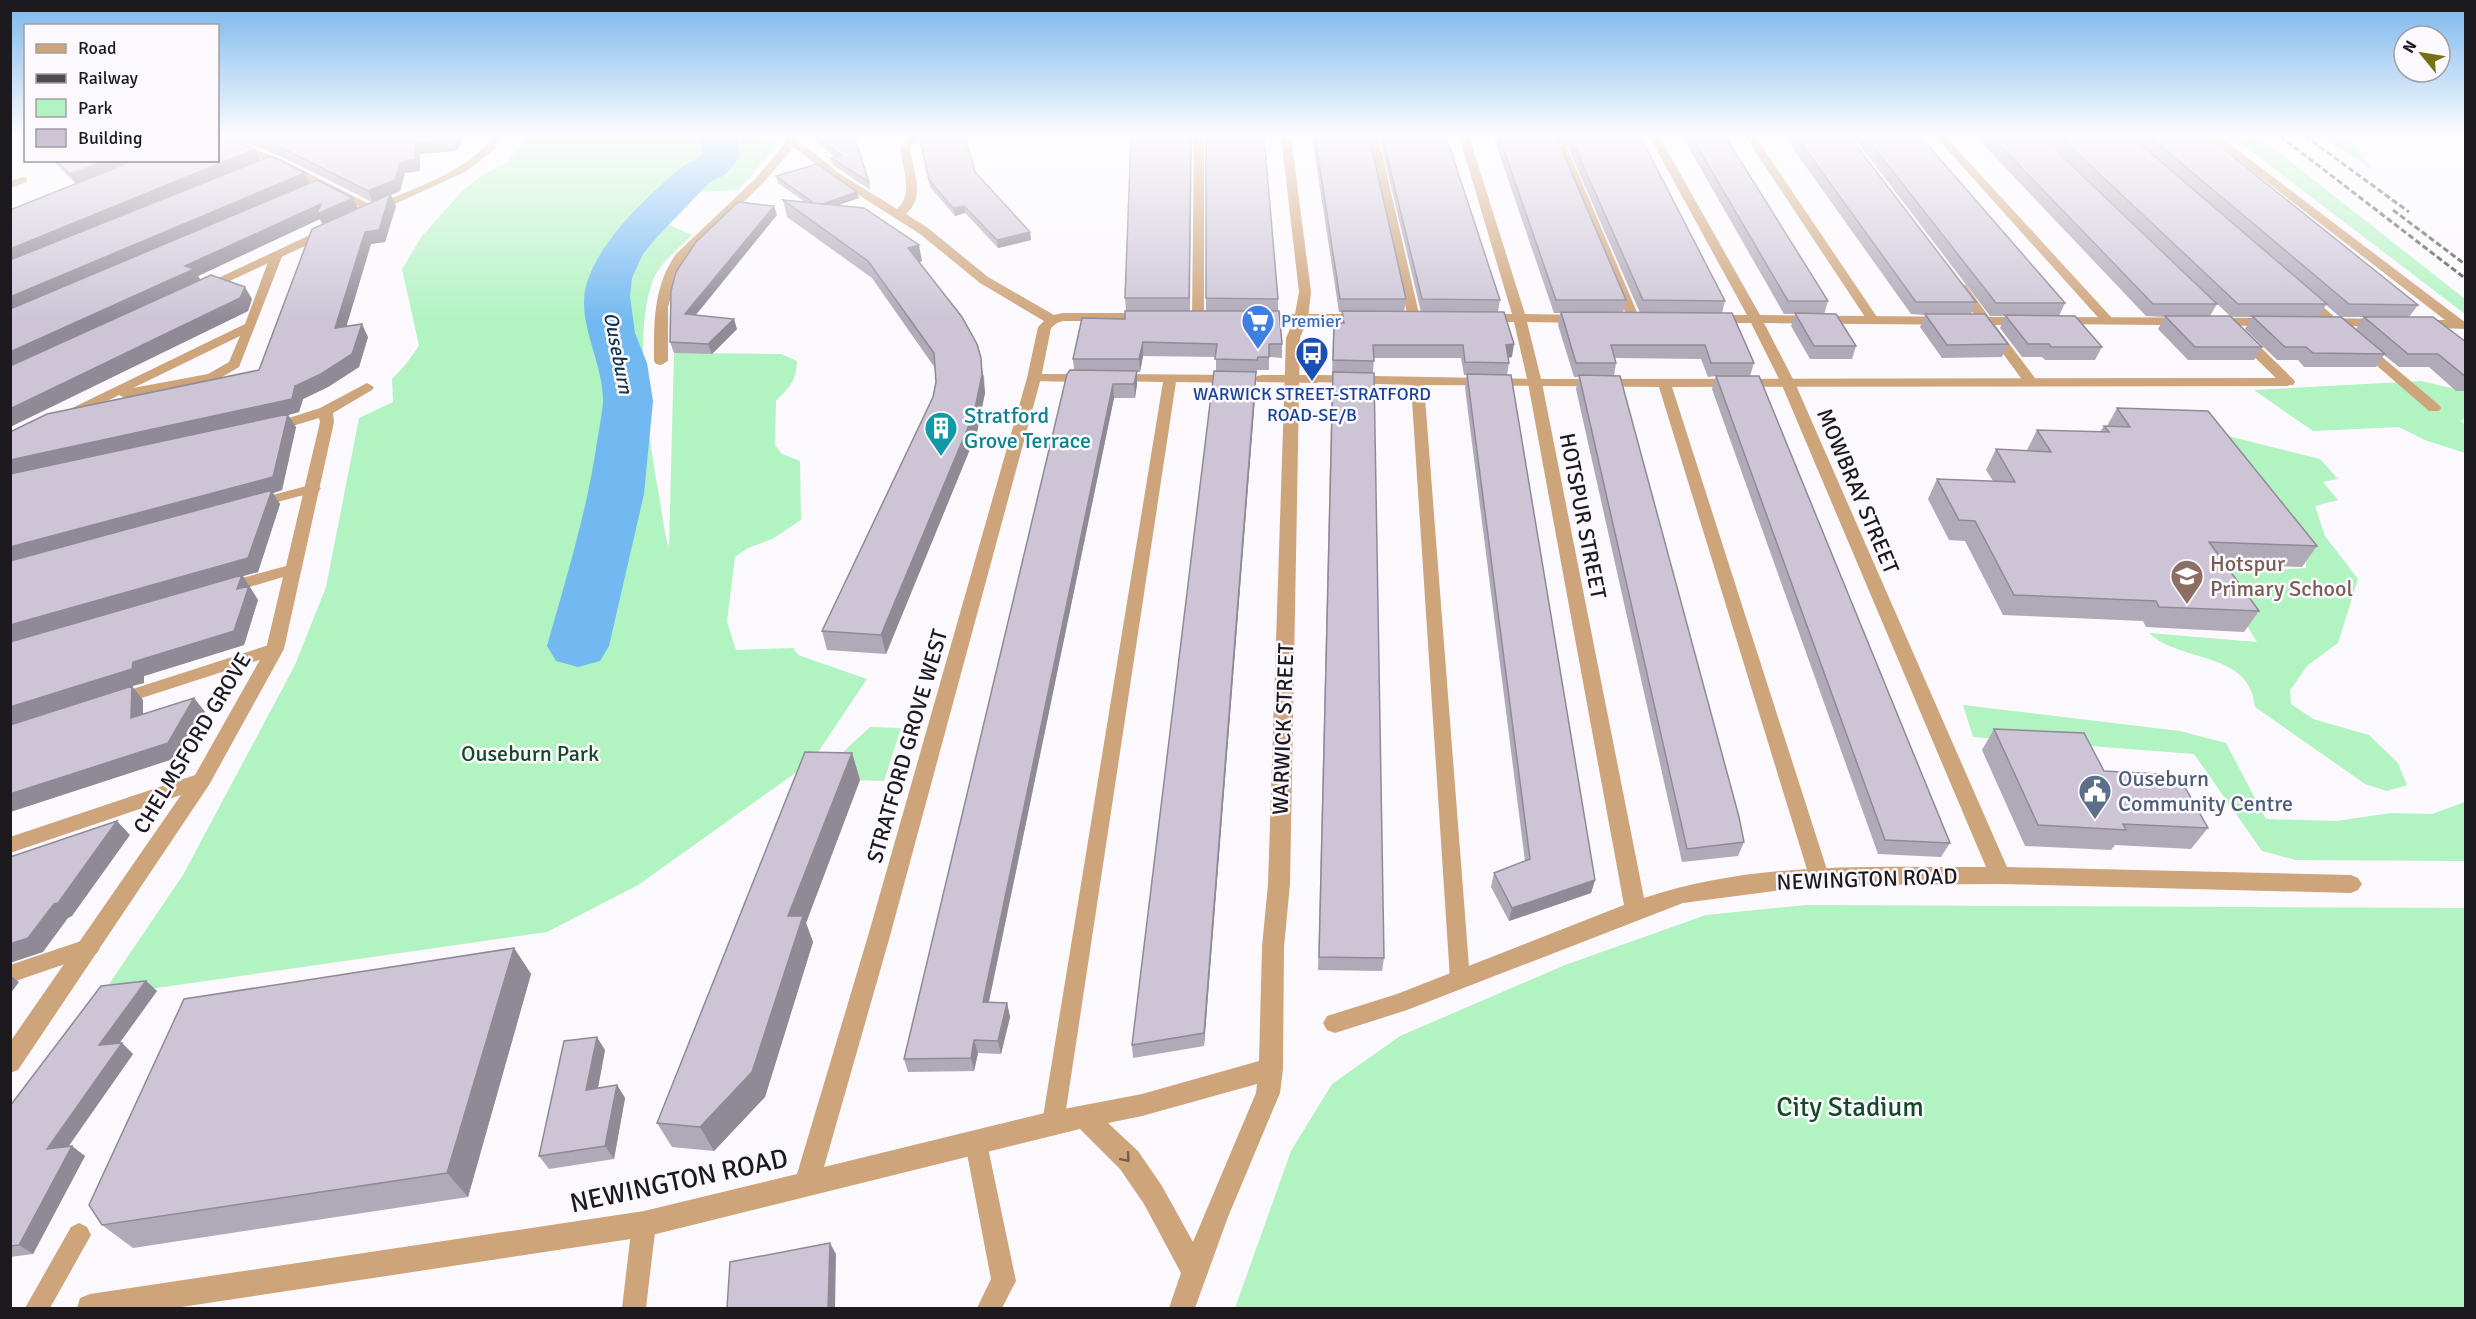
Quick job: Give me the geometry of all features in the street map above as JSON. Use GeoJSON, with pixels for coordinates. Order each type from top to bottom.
{"type":"FeatureCollection","features":[{"type":"Feature","properties":{"kind":"street"},"geometry":{"type":"LineString","coordinates":[[346,198],[368,212],[400,198]]}},
{"type":"Feature","properties":{"kind":"street"},"geometry":{"type":"LineString","coordinates":[[661,362],[663,300],[665,283],[670,271],[680,257],[741,198]]}},
{"type":"Feature","properties":{"kind":"street"},"geometry":{"type":"LineString","coordinates":[[872,198],[899,214],[984,280],[1052,320],[1063,317],[1164,317]]}},
{"type":"Feature","properties":{"kind":"street"},"geometry":{"type":"LineString","coordinates":[[899,214],[909,206],[911,198]]}},
{"type":"Feature","properties":{"kind":"street","name":"WARWICK STREET"},"geometry":{"type":"LineString","coordinates":[[1182,1308],[1215,1217],[1268,1093],[1273,947],[1279,884],[1293,338],[1301,318],[1305,292],[1293,198]]}},
{"type":"Feature","properties":{"kind":"street","name":"HOTSPUR STREET"},"geometry":{"type":"LineString","coordinates":[[1483,198],[1520,319],[1535,383],[1636,910]]}},
{"type":"Feature","properties":{"kind":"street","name":"MOWBRAY STREET"},"geometry":{"type":"LineString","coordinates":[[1688,198],[1788,383],[2000,875]]}},
{"type":"Feature","properties":{"kind":"street"},"geometry":{"type":"LineString","coordinates":[[2293,198],[2462,327]]}},
{"type":"Feature","properties":{"kind":"street"},"geometry":{"type":"LineString","coordinates":[[191,294],[341,225]]}},
{"type":"Feature","properties":{"kind":"street"},"geometry":{"type":"LineString","coordinates":[[1951,274],[2031,382]]}},
{"type":"Feature","properties":{"kind":"street"},"geometry":{"type":"LineString","coordinates":[[2209,305],[2288,382]]}},
{"type":"Feature","properties":{"kind":"street"},"geometry":{"type":"LineString","coordinates":[[1241,317],[1381,318]]}},
{"type":"Feature","properties":{"kind":"street"},"geometry":{"type":"LineString","coordinates":[[1473,318],[1600,319]]}},
{"type":"Feature","properties":{"kind":"street"},"geometry":{"type":"LineString","coordinates":[[1701,319],[2286,322]]}},
{"type":"Feature","properties":{"kind":"street","name":"STRATFORD GROVE WEST"},"geometry":{"type":"LineString","coordinates":[[806,1185],[882,924],[1034,378],[1045,327],[1052,320]]}},
{"type":"Feature","properties":{"kind":"street"},"geometry":{"type":"LineString","coordinates":[[2310,322],[2462,327]]}},
{"type":"Feature","properties":{"kind":"street"},"geometry":{"type":"LineString","coordinates":[[1262,379],[1317,379]]}},
{"type":"Feature","properties":{"kind":"street"},"geometry":{"type":"LineString","coordinates":[[256,432],[325,411],[367,387]]}},
{"type":"Feature","properties":{"kind":"street","name":"CHELMSFORD GROVE"},"geometry":{"type":"LineString","coordinates":[[10,1062],[202,780],[276,649],[293,569],[314,488],[327,422],[325,411]]}},
{"type":"Feature","properties":{"kind":"street"},"geometry":{"type":"LineString","coordinates":[[214,592],[293,569]]}},
{"type":"Feature","properties":{"kind":"street"},"geometry":{"type":"LineString","coordinates":[[10,844],[202,780]]}},
{"type":"Feature","properties":{"kind":"street","name":"NEWINGTON ROAD"},"geometry":{"type":"LineString","coordinates":[[1335,1023],[1399,1003],[1636,910],[1683,894],[1819,876],[2000,875],[2351,884]]}},
{"type":"Feature","properties":{"kind":"street","name":"NEWINGTON ROAD"},"geometry":{"type":"LineString","coordinates":[[90,1308],[644,1224],[1053,1123],[1142,1105],[1270,1070]]}},
{"type":"Feature","properties":{"kind":"street"},"geometry":{"type":"LineString","coordinates":[[1085,1117],[1129,1160],[1153,1195],[1195,1272]]}},
{"type":"Feature","properties":{"kind":"lane"},"geometry":{"type":"LineString","coordinates":[[1198,317],[1199,198]]}},
{"type":"Feature","properties":{"kind":"lane"},"geometry":{"type":"LineString","coordinates":[[1387,198],[1414,318]]}},
{"type":"Feature","properties":{"kind":"lane"},"geometry":{"type":"LineString","coordinates":[[1583,198],[1634,319]]}},
{"type":"Feature","properties":{"kind":"lane"},"geometry":{"type":"LineString","coordinates":[[1791,198],[1873,320]]}},
{"type":"Feature","properties":{"kind":"lane"},"geometry":{"type":"LineString","coordinates":[[1996,198],[2108,321]]}},
{"type":"Feature","properties":{"kind":"lane"},"geometry":{"type":"LineString","coordinates":[[103,399],[212,377],[234,364],[277,254]]}},
{"type":"Feature","properties":{"kind":"lane"},"geometry":{"type":"LineString","coordinates":[[2298,291],[2434,408]]}},
{"type":"Feature","properties":{"kind":"lane"},"geometry":{"type":"LineString","coordinates":[[62,419],[250,327]]}},
{"type":"Feature","properties":{"kind":"lane"},"geometry":{"type":"LineString","coordinates":[[1034,378],[1262,379]]}},
{"type":"Feature","properties":{"kind":"lane"},"geometry":{"type":"LineString","coordinates":[[1053,1123],[1170,379]]}},
{"type":"Feature","properties":{"kind":"lane"},"geometry":{"type":"LineString","coordinates":[[1317,379],[1535,383],[2288,382]]}},
{"type":"Feature","properties":{"kind":"lane"},"geometry":{"type":"LineString","coordinates":[[1417,382],[1460,979]]}},
{"type":"Feature","properties":{"kind":"lane"},"geometry":{"type":"LineString","coordinates":[[1664,383],[1819,876]]}},
{"type":"Feature","properties":{"kind":"lane"},"geometry":{"type":"LineString","coordinates":[[235,509],[314,488]]}},
{"type":"Feature","properties":{"kind":"lane"},"geometry":{"type":"LineString","coordinates":[[99,706],[276,649]]}},
{"type":"Feature","properties":{"kind":"lane"},"geometry":{"type":"LineString","coordinates":[[10,975],[90,947]]}},
{"type":"Feature","properties":{"kind":"lane"},"geometry":{"type":"LineString","coordinates":[[976,1143],[1004,1281],[989,1308]]}},
{"type":"Feature","properties":{"kind":"lane"},"geometry":{"type":"LineString","coordinates":[[634,1308],[644,1224]]}},
{"type":"Feature","properties":{"kind":"lane"},"geometry":{"type":"LineString","coordinates":[[37,1308],[79,1235]]}},
{"type":"Feature","properties":{"kind":"green space","name":"Ouseburn Park"},"geometry":{"type":"Polygon","coordinates":[[[456,198],[694,198],[665,223],[692,235],[670,256],[656,274],[647,303],[644,329],[644,387],[647,416],[669,549],[674,353],[781,354],[797,361],[791,383],[776,401],[775,445],[782,454],[800,461],[801,520],[772,539],[748,548],[735,557],[727,622],[736,650],[793,648],[798,655],[867,679],[812,761],[638,885],[547,932],[101,996],[183,875],[295,665],[326,587],[359,418],[393,402],[392,379],[419,346],[402,269],[422,236],[456,198]]]}},
{"type":"Feature","properties":{"kind":"green space"},"geometry":{"type":"Polygon","coordinates":[[[2312,198],[2336,198],[2465,299],[2465,314],[2312,198]]]}},
{"type":"Feature","properties":{"kind":"green space"},"geometry":{"type":"Polygon","coordinates":[[[2421,381],[2465,391],[2465,418],[2460,421],[2465,424],[2465,453],[2425,440],[2399,427],[2313,431],[2254,390],[2421,381]]]}},
{"type":"Feature","properties":{"kind":"green space"},"geometry":{"type":"Polygon","coordinates":[[[2196,428],[2320,459],[2338,479],[2323,482],[2338,500],[2315,506],[2325,536],[2358,579],[2338,643],[2308,665],[2290,690],[2291,704],[2313,719],[2369,735],[2398,763],[2407,785],[2387,791],[2365,784],[2255,707],[2250,689],[2241,676],[2212,660],[2163,643],[2149,633],[2257,642],[2211,568],[2246,572],[2306,568],[2306,556],[2196,428]]]}},
{"type":"Feature","properties":{"kind":"green space"},"geometry":{"type":"Polygon","coordinates":[[[1963,705],[2180,731],[2226,743],[2266,819],[2336,821],[2391,813],[2432,814],[2465,802],[2465,861],[2296,860],[2262,851],[2194,754],[1973,737],[1963,705]]]}},
{"type":"Feature","properties":{"kind":"green space"},"geometry":{"type":"Polygon","coordinates":[[[870,727],[901,728],[884,781],[814,779],[870,727]]]}},
{"type":"Feature","properties":{"kind":"green space","name":"City Stadium"},"geometry":{"type":"Polygon","coordinates":[[[1806,905],[2465,908],[2465,1308],[1235,1308],[1291,1151],[1332,1084],[1400,1036],[1565,965],[1706,915],[1806,905]]]}},
{"type":"Feature","properties":{"kind":"building"},"geometry":{"type":"Polygon","coordinates":[[[41,198],[136,198],[10,249],[10,210],[41,198]]]}},
{"type":"Feature","properties":{"kind":"building"},"geometry":{"type":"Polygon","coordinates":[[[167,198],[247,198],[10,297],[10,260],[167,198]]]}},
{"type":"Feature","properties":{"kind":"building"},"geometry":{"type":"Polygon","coordinates":[[[275,198],[353,198],[317,214],[321,204],[185,266],[194,269],[10,352],[10,309],[275,198]]]}},
{"type":"Feature","properties":{"kind":"building"},"geometry":{"type":"Polygon","coordinates":[[[382,198],[389,198],[379,230],[365,232],[335,328],[362,324],[352,354],[321,374],[295,386],[292,399],[10,460],[10,432],[47,414],[259,370],[312,229],[382,198]]]}},
{"type":"Feature","properties":{"kind":"building"},"geometry":{"type":"Polygon","coordinates":[[[806,198],[841,198],[822,204],[814,203],[806,198]]]}},
{"type":"Feature","properties":{"kind":"building"},"geometry":{"type":"Polygon","coordinates":[[[944,198],[998,198],[1030,232],[997,240],[964,206],[953,208],[944,198]]]}},
{"type":"Feature","properties":{"kind":"building"},"geometry":{"type":"Polygon","coordinates":[[[1129,198],[1190,198],[1189,298],[1125,298],[1129,198]]]}},
{"type":"Feature","properties":{"kind":"building"},"geometry":{"type":"Polygon","coordinates":[[[1206,198],[1269,198],[1278,299],[1206,298],[1206,198]]]}},
{"type":"Feature","properties":{"kind":"building"},"geometry":{"type":"Polygon","coordinates":[[[1324,198],[1383,198],[1406,299],[1340,299],[1324,198]]]}},
{"type":"Feature","properties":{"kind":"building"},"geometry":{"type":"Polygon","coordinates":[[[1397,198],[1466,198],[1500,300],[1422,299],[1397,198]]]}},
{"type":"Feature","properties":{"kind":"building"},"geometry":{"type":"Polygon","coordinates":[[[1520,198],[1582,198],[1626,300],[1556,300],[1520,198]]]}},
{"type":"Feature","properties":{"kind":"building"},"geometry":{"type":"Polygon","coordinates":[[[1597,198],[1672,198],[1725,301],[1643,300],[1597,198]]]}},
{"type":"Feature","properties":{"kind":"building"},"geometry":{"type":"Polygon","coordinates":[[[1727,198],[1763,198],[1828,301],[1788,301],[1727,198]]]}},
{"type":"Feature","properties":{"kind":"building"},"geometry":{"type":"Polygon","coordinates":[[[1840,198],[1896,198],[1976,302],[1916,302],[1840,198]]]}},
{"type":"Feature","properties":{"kind":"building"},"geometry":{"type":"Polygon","coordinates":[[[1913,198],[1973,198],[2065,303],[1996,303],[1913,198]]]}},
{"type":"Feature","properties":{"kind":"building"},"geometry":{"type":"Polygon","coordinates":[[[2050,198],[2105,198],[2217,304],[2153,304],[2050,198]]]}},
{"type":"Feature","properties":{"kind":"building"},"geometry":{"type":"Polygon","coordinates":[[[2125,198],[2203,198],[2327,304],[2238,304],[2125,198]]]}},
{"type":"Feature","properties":{"kind":"building"},"geometry":{"type":"Polygon","coordinates":[[[2222,198],[2284,198],[2418,305],[2349,304],[2222,198]]]}},
{"type":"Feature","properties":{"kind":"building","name":"Stratford Grove Terrace"},"geometry":{"type":"Polygon","coordinates":[[[783,200],[864,208],[919,245],[908,248],[962,317],[977,344],[981,358],[982,375],[974,413],[881,635],[822,631],[933,397],[936,382],[934,353],[868,261],[783,200]]]}},
{"type":"Feature","properties":{"kind":"building"},"geometry":{"type":"Polygon","coordinates":[[[738,202],[774,206],[685,314],[734,319],[708,344],[670,342],[671,291],[676,272],[696,242],[738,202]]]}},
{"type":"Feature","properties":{"kind":"building"},"geometry":{"type":"Polygon","coordinates":[[[211,275],[245,287],[240,298],[10,409],[10,366],[211,275]]]}},
{"type":"Feature","properties":{"kind":"building"},"geometry":{"type":"Polygon","coordinates":[[[1125,311],[1279,311],[1282,344],[1269,344],[1269,357],[1258,357],[1257,360],[1215,359],[1217,344],[1143,342],[1139,359],[1073,359],[1082,318],[1125,319],[1125,311]]]}},
{"type":"Feature","properties":{"kind":"building"},"geometry":{"type":"Polygon","coordinates":[[[1342,311],[1504,312],[1514,344],[1506,345],[1509,363],[1465,362],[1463,345],[1373,345],[1374,361],[1333,360],[1334,323],[1344,323],[1342,311]]]}},
{"type":"Feature","properties":{"kind":"building"},"geometry":{"type":"Polygon","coordinates":[[[1561,312],[1732,313],[1754,363],[1711,363],[1705,345],[1611,345],[1616,363],[1576,363],[1561,312]]]}},
{"type":"Feature","properties":{"kind":"building"},"geometry":{"type":"Polygon","coordinates":[[[1795,313],[1836,314],[1856,346],[1814,346],[1795,313]]]}},
{"type":"Feature","properties":{"kind":"building"},"geometry":{"type":"Polygon","coordinates":[[[1925,314],[1985,314],[2008,344],[1947,345],[1925,314]]]}},
{"type":"Feature","properties":{"kind":"building"},"geometry":{"type":"Polygon","coordinates":[[[2005,315],[2075,316],[2102,347],[2051,347],[2049,344],[2028,344],[2005,315]]]}},
{"type":"Feature","properties":{"kind":"building"},"geometry":{"type":"Polygon","coordinates":[[[2165,316],[2230,316],[2262,347],[2195,347],[2165,316]]]}},
{"type":"Feature","properties":{"kind":"building"},"geometry":{"type":"Polygon","coordinates":[[[2252,316],[2341,317],[2385,354],[2313,353],[2306,347],[2285,347],[2252,316]]]}},
{"type":"Feature","properties":{"kind":"building"},"geometry":{"type":"Polygon","coordinates":[[[2364,317],[2433,317],[2466,342],[2466,377],[2438,354],[2408,354],[2364,317]]]}},
{"type":"Feature","properties":{"kind":"building"},"geometry":{"type":"Polygon","coordinates":[[[1070,370],[1137,371],[1134,384],[1113,384],[983,1002],[1007,1003],[998,1041],[974,1040],[971,1058],[904,1059],[1067,374],[1070,370]]]}},
{"type":"Feature","properties":{"kind":"building"},"geometry":{"type":"Polygon","coordinates":[[[1214,371],[1256,372],[1204,1033],[1132,1045],[1214,371]]]}},
{"type":"Feature","properties":{"kind":"building"},"geometry":{"type":"Polygon","coordinates":[[[1333,372],[1374,373],[1384,958],[1319,957],[1333,372]]]}},
{"type":"Feature","properties":{"kind":"building"},"geometry":{"type":"Polygon","coordinates":[[[1467,374],[1511,375],[1595,880],[1512,908],[1494,873],[1530,859],[1467,374]]]}},
{"type":"Feature","properties":{"kind":"building"},"geometry":{"type":"Polygon","coordinates":[[[1579,375],[1620,376],[1744,842],[1687,849],[1579,375]]]}},
{"type":"Feature","properties":{"kind":"building"},"geometry":{"type":"Polygon","coordinates":[[[1716,376],[1759,376],[1950,843],[1885,840],[1716,376]]]}},
{"type":"Feature","properties":{"kind":"building"},"geometry":{"type":"Polygon","coordinates":[[[2117,408],[2208,411],[2317,546],[2209,542],[2259,611],[2159,607],[2156,601],[2014,595],[1975,521],[1959,520],[1937,479],[2015,482],[1996,449],[2051,452],[2037,430],[2109,432],[2104,426],[2130,427],[2117,408]]]}},
{"type":"Feature","properties":{"kind":"building"},"geometry":{"type":"Polygon","coordinates":[[[288,414],[273,477],[10,547],[10,474],[288,414]]]}},
{"type":"Feature","properties":{"kind":"building"},"geometry":{"type":"Polygon","coordinates":[[[272,490],[248,558],[10,625],[10,561],[272,490]]]}},
{"type":"Feature","properties":{"kind":"building"},"geometry":{"type":"Polygon","coordinates":[[[242,575],[237,589],[249,586],[234,631],[133,662],[132,669],[10,707],[10,642],[242,575]]]}},
{"type":"Feature","properties":{"kind":"building"},"geometry":{"type":"Polygon","coordinates":[[[132,686],[131,718],[194,698],[168,743],[10,794],[10,725],[132,686]]]}},
{"type":"Feature","properties":{"kind":"building"},"geometry":{"type":"Polygon","coordinates":[[[1994,729],[2084,733],[2104,771],[2178,775],[2208,828],[2123,824],[2126,830],[2038,825],[1994,729]]]}},
{"type":"Feature","properties":{"kind":"building"},"geometry":{"type":"Polygon","coordinates":[[[805,752],[852,753],[788,916],[803,916],[752,1072],[700,1127],[657,1123],[805,752]]]}},
{"type":"Feature","properties":{"kind":"building"},"geometry":{"type":"Polygon","coordinates":[[[117,821],[58,903],[54,904],[28,938],[10,944],[10,857],[117,821]]]}},
{"type":"Feature","properties":{"kind":"building"},"geometry":{"type":"Polygon","coordinates":[[[514,948],[447,1173],[102,1225],[89,1205],[184,999],[514,948]]]}},
{"type":"Feature","properties":{"kind":"building"},"geometry":{"type":"Polygon","coordinates":[[[146,981],[99,1045],[122,1043],[47,1149],[72,1146],[19,1245],[10,1246],[10,1106],[101,986],[146,981]]]}},
{"type":"Feature","properties":{"kind":"building"},"geometry":{"type":"Polygon","coordinates":[[[597,1037],[586,1090],[617,1085],[605,1146],[539,1156],[564,1041],[597,1037]]]}},
{"type":"Feature","properties":{"kind":"building"},"geometry":{"type":"Polygon","coordinates":[[[830,1243],[828,1308],[727,1308],[730,1262],[830,1243]]]}},
{"type":"Feature","properties":{"kind":"waterway","name":"Ouseburn"},"geometry":{"type":"LineString","coordinates":[[578,646],[617,494],[628,401],[623,363],[611,333],[607,296],[610,278],[623,252],[642,228],[672,198]]}},
{"type":"Feature","properties":{"kind":"railway"},"geometry":{"type":"LineString","coordinates":[[2360,198],[2466,279]]}},
{"type":"Feature","properties":{"kind":"railway"},"geometry":{"type":"LineString","coordinates":[[2389,198],[2409,212]]}},
{"type":"Feature","properties":{"kind":"railway"},"geometry":{"type":"LineString","coordinates":[[2393,210],[2466,265]]}},
{"type":"Feature","properties":{"kind":"place","name":"Premier"},"geometry":{"type":"Point","coordinates":[1258,350]}},
{"type":"Feature","properties":{"kind":"place","name":"WARWICK STREET-STRATFORD ROAD-SE/B"},"geometry":{"type":"Point","coordinates":[1312,382]}},
{"type":"Feature","properties":{"kind":"place","name":"Stratford Grove Terrace"},"geometry":{"type":"Point","coordinates":[941,457]}},
{"type":"Feature","properties":{"kind":"place","name":"Hotspur Primary School"},"geometry":{"type":"Point","coordinates":[2187,605]}},
{"type":"Feature","properties":{"kind":"place","name":"Ouseburn Community Centre"},"geometry":{"type":"Point","coordinates":[2095,820]}}]}
